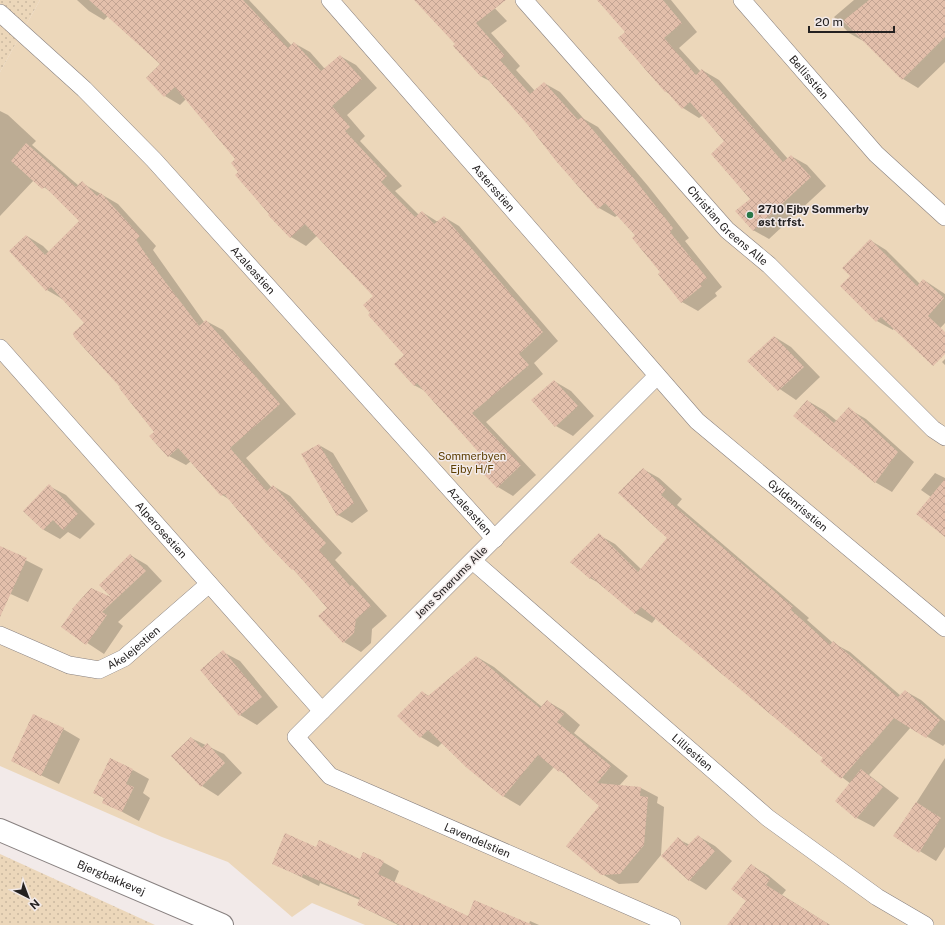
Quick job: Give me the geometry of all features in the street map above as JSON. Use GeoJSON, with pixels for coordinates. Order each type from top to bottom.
{"type":"FeatureCollection","features":[{"type":"Feature","properties":{"kind":"street","name":"Bjergbakkevej"},"geometry":{"type":"LineString","coordinates":[[0,830],[222,925]]}},
{"type":"Feature","properties":{"kind":"lane","name":"Astersstien"},"geometry":{"type":"LineString","coordinates":[[330,0],[657,376]]}},
{"type":"Feature","properties":{"kind":"lane","name":"Christian Greens Alle"},"geometry":{"type":"LineString","coordinates":[[524,0],[727,230],[769,265],[934,429],[945,437]]}},
{"type":"Feature","properties":{"kind":"lane","name":"Bellisstien"},"geometry":{"type":"LineString","coordinates":[[742,0],[876,154],[945,217]]}},
{"type":"Feature","properties":{"kind":"lane","name":"Azaleastien"},"geometry":{"type":"LineString","coordinates":[[0,13],[84,89],[154,160],[495,539]]}},
{"type":"Feature","properties":{"kind":"lane","name":"Alperosestien"},"geometry":{"type":"LineString","coordinates":[[0,348],[322,711]]}},
{"type":"Feature","properties":{"kind":"lane","name":"Jens Smørums Alle"},"geometry":{"type":"LineString","coordinates":[[296,738],[657,376]]}},
{"type":"Feature","properties":{"kind":"lane","name":"Gyldenrisstien"},"geometry":{"type":"LineString","coordinates":[[657,376],[697,421],[945,628]]}},
{"type":"Feature","properties":{"kind":"lane","name":"Lilliestien"},"geometry":{"type":"LineString","coordinates":[[473,561],[768,818],[878,897],[925,925]]}},
{"type":"Feature","properties":{"kind":"lane","name":"Akelejestien"},"geometry":{"type":"LineString","coordinates":[[0,635],[69,665],[99,670],[124,658],[209,584]]}},
{"type":"Feature","properties":{"kind":"lane","name":"Lavendelstien"},"geometry":{"type":"LineString","coordinates":[[296,738],[330,776],[672,925]]}},
{"type":"Feature","properties":{"kind":"green space"},"geometry":{"type":"Polygon","coordinates":[[[0,0],[40,0],[0,72],[0,0]]]}},
{"type":"Feature","properties":{"kind":"green space","name":"Sommerbyen Ejby H/F"},"geometry":{"type":"Polygon","coordinates":[[[40,0],[945,0],[945,925],[365,925],[312,903],[292,917],[228,862],[162,837],[0,766],[0,72],[40,0]]]}},
{"type":"Feature","properties":{"kind":"green space"},"geometry":{"type":"Polygon","coordinates":[[[0,854],[155,925],[0,925],[0,854]]]}},
{"type":"Feature","properties":{"kind":"building"},"geometry":{"type":"Polygon","coordinates":[[[89,0],[243,0],[288,48],[294,42],[321,71],[340,55],[362,79],[332,106],[350,127],[345,131],[387,176],[381,182],[415,217],[422,211],[434,224],[444,216],[543,332],[519,354],[529,365],[472,413],[521,465],[497,488],[474,464],[482,456],[417,383],[414,386],[394,364],[404,355],[368,315],[370,313],[363,305],[373,296],[305,224],[290,238],[268,215],[269,214],[235,175],[238,172],[231,163],[235,159],[175,87],[164,97],[146,78],[160,64],[89,0]]]}},
{"type":"Feature","properties":{"kind":"building"},"geometry":{"type":"Polygon","coordinates":[[[414,0],[506,0],[476,23],[505,56],[500,60],[530,94],[544,82],[578,120],[582,117],[632,176],[673,228],[670,232],[707,278],[700,284],[702,286],[681,303],[658,274],[660,272],[632,238],[635,235],[605,203],[598,209],[484,75],[481,77],[453,46],[455,44],[414,0]]]}},
{"type":"Feature","properties":{"kind":"building"},"geometry":{"type":"Polygon","coordinates":[[[597,0],[663,0],[682,23],[664,38],[696,75],[702,69],[783,162],[791,155],[811,177],[753,231],[735,211],[750,199],[711,154],[724,141],[690,102],[682,109],[666,91],[665,92],[618,38],[625,32],[597,0]]]}},
{"type":"Feature","properties":{"kind":"building"},"geometry":{"type":"Polygon","coordinates":[[[869,0],[945,0],[945,37],[902,80],[843,21],[869,0]]]}},
{"type":"Feature","properties":{"kind":"building"},"geometry":{"type":"Polygon","coordinates":[[[26,143],[76,187],[82,181],[97,196],[101,193],[140,236],[136,240],[160,275],[199,326],[206,320],[280,404],[230,448],[267,491],[273,485],[326,543],[319,550],[350,586],[352,585],[371,606],[356,619],[354,633],[343,643],[318,616],[327,608],[293,569],[292,570],[264,541],[224,494],[221,496],[178,448],[168,457],[149,436],[154,432],[119,388],[120,387],[74,337],[73,333],[84,323],[51,287],[46,291],[9,251],[26,235],[45,255],[79,221],[45,187],[42,189],[11,161],[26,143]]]}},
{"type":"Feature","properties":{"kind":"building"},"geometry":{"type":"Polygon","coordinates":[[[870,239],[917,286],[923,279],[944,298],[928,316],[945,332],[945,354],[933,366],[881,317],[876,322],[840,286],[850,276],[842,268],[870,239]]]}},
{"type":"Feature","properties":{"kind":"building"},"geometry":{"type":"Polygon","coordinates":[[[774,336],[804,367],[778,391],[747,361],[774,336]]]}},
{"type":"Feature","properties":{"kind":"building"},"geometry":{"type":"Polygon","coordinates":[[[554,380],[578,406],[555,427],[531,400],[554,380]]]}},
{"type":"Feature","properties":{"kind":"building"},"geometry":{"type":"Polygon","coordinates":[[[807,400],[834,423],[849,407],[898,452],[875,483],[793,416],[807,400]]]}},
{"type":"Feature","properties":{"kind":"building"},"geometry":{"type":"Polygon","coordinates":[[[319,444],[354,503],[337,516],[301,454],[319,444]]]}},
{"type":"Feature","properties":{"kind":"building"},"geometry":{"type":"Polygon","coordinates":[[[643,468],[666,489],[661,495],[793,607],[791,610],[830,645],[833,641],[898,697],[905,690],[940,720],[926,738],[894,718],[841,779],[820,761],[823,758],[641,607],[635,614],[591,577],[590,579],[570,562],[599,533],[638,572],[667,538],[618,493],[643,468]]]}},
{"type":"Feature","properties":{"kind":"building"},"geometry":{"type":"Polygon","coordinates":[[[945,479],[945,537],[916,514],[945,479]]]}},
{"type":"Feature","properties":{"kind":"building"},"geometry":{"type":"Polygon","coordinates":[[[49,484],[78,514],[63,530],[53,520],[43,530],[23,511],[49,484]]]}},
{"type":"Feature","properties":{"kind":"building"},"geometry":{"type":"Polygon","coordinates":[[[0,546],[27,558],[0,617],[0,546]]]}},
{"type":"Feature","properties":{"kind":"building"},"geometry":{"type":"Polygon","coordinates":[[[130,554],[146,571],[102,612],[107,615],[86,645],[61,627],[73,610],[72,609],[91,588],[111,597],[99,585],[130,554]]]}},
{"type":"Feature","properties":{"kind":"building"},"geometry":{"type":"Polygon","coordinates":[[[223,650],[262,697],[239,716],[200,670],[223,650]]]}},
{"type":"Feature","properties":{"kind":"building"},"geometry":{"type":"Polygon","coordinates":[[[476,656],[540,708],[547,700],[564,714],[557,722],[611,766],[597,783],[641,787],[640,796],[648,797],[644,845],[620,874],[601,875],[566,846],[599,806],[560,770],[559,772],[538,755],[503,797],[467,768],[428,730],[420,738],[397,716],[422,691],[428,696],[476,656]]]}},
{"type":"Feature","properties":{"kind":"building"},"geometry":{"type":"Polygon","coordinates":[[[33,714],[64,728],[41,776],[11,761],[33,714]]]}},
{"type":"Feature","properties":{"kind":"building"},"geometry":{"type":"Polygon","coordinates":[[[191,737],[202,748],[207,743],[225,763],[201,787],[171,756],[191,737]]]}},
{"type":"Feature","properties":{"kind":"building"},"geometry":{"type":"Polygon","coordinates":[[[110,758],[133,769],[126,784],[134,787],[122,812],[102,803],[104,798],[93,793],[110,758]]]}},
{"type":"Feature","properties":{"kind":"building"},"geometry":{"type":"Polygon","coordinates":[[[861,769],[883,787],[856,819],[835,801],[861,769]]]}},
{"type":"Feature","properties":{"kind":"building"},"geometry":{"type":"Polygon","coordinates":[[[916,802],[941,818],[919,853],[893,836],[916,802]]]}},
{"type":"Feature","properties":{"kind":"building"},"geometry":{"type":"Polygon","coordinates":[[[285,833],[316,847],[319,840],[360,859],[363,852],[384,861],[378,874],[468,916],[474,900],[533,925],[400,925],[357,905],[360,898],[303,874],[302,877],[272,864],[285,833]]]}},
{"type":"Feature","properties":{"kind":"building"},"geometry":{"type":"Polygon","coordinates":[[[698,835],[715,851],[689,881],[661,856],[678,837],[687,846],[698,835]]]}},
{"type":"Feature","properties":{"kind":"building"},"geometry":{"type":"Polygon","coordinates":[[[751,864],[770,879],[766,885],[830,925],[727,925],[746,901],[731,889],[751,864]]]}},
{"type":"Feature","properties":{"kind":"place","name":"2710 Ejby Sommerby øst trfst."},"geometry":{"type":"Point","coordinates":[750,215]}}]}
